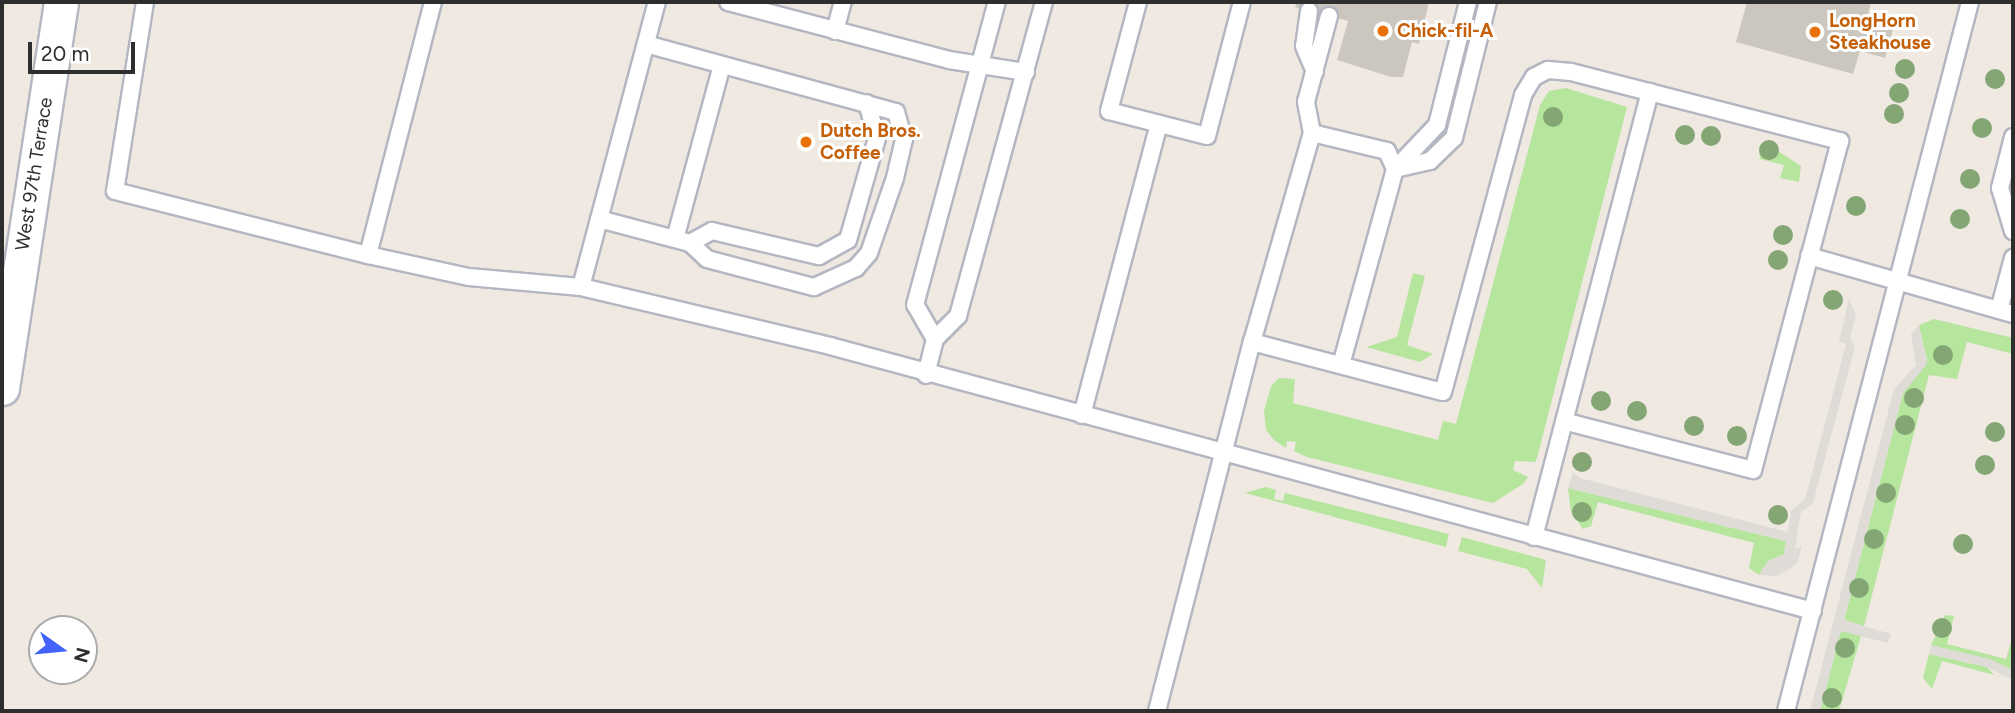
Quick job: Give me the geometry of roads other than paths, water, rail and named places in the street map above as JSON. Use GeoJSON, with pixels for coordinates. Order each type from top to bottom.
{"type":"FeatureCollection","features":[{"type":"Feature","properties":{"kind":"street","name":"West 97th Terrace"},"geometry":{"type":"LineString","coordinates":[[2,388],[61,2]]}},
{"type":"Feature","properties":{"kind":"lane"},"geometry":{"type":"LineString","coordinates":[[145,2],[115,191],[368,255],[469,277],[581,287],[830,346],[926,375],[1812,611]]}},
{"type":"Feature","properties":{"kind":"lane"},"geometry":{"type":"LineString","coordinates":[[368,255],[433,2]]}},
{"type":"Feature","properties":{"kind":"lane"},"geometry":{"type":"LineString","coordinates":[[581,287],[657,2]]}},
{"type":"Feature","properties":{"kind":"lane"},"geometry":{"type":"LineString","coordinates":[[728,2],[949,61],[981,63],[1026,72]]}},
{"type":"Feature","properties":{"kind":"lane"},"geometry":{"type":"LineString","coordinates":[[835,32],[844,2]]}},
{"type":"Feature","properties":{"kind":"lane"},"geometry":{"type":"LineString","coordinates":[[935,339],[915,305],[997,2]]}},
{"type":"Feature","properties":{"kind":"lane"},"geometry":{"type":"LineString","coordinates":[[926,375],[935,339],[958,316],[1044,2]]}},
{"type":"Feature","properties":{"kind":"lane"},"geometry":{"type":"LineString","coordinates":[[1138,2],[1109,111],[1207,136],[1242,2]]}},
{"type":"Feature","properties":{"kind":"lane"},"geometry":{"type":"LineString","coordinates":[[1341,365],[1395,169],[1437,125],[1468,2]]}},
{"type":"Feature","properties":{"kind":"lane"},"geometry":{"type":"LineString","coordinates":[[1395,169],[1430,161],[1454,138],[1489,2]]}},
{"type":"Feature","properties":{"kind":"lane"},"geometry":{"type":"LineString","coordinates":[[1786,711],[1970,2]]}},
{"type":"Feature","properties":{"kind":"lane"},"geometry":{"type":"LineString","coordinates":[[1309,10],[1304,46],[1315,72]]}},
{"type":"Feature","properties":{"kind":"lane"},"geometry":{"type":"LineString","coordinates":[[1157,711],[1252,342],[1312,132],[1306,102],[1329,16]]}},
{"type":"Feature","properties":{"kind":"lane"},"geometry":{"type":"LineString","coordinates":[[599,219],[683,241],[707,259],[814,287],[856,268],[869,253],[880,227],[904,140],[896,112],[646,44]]}},
{"type":"Feature","properties":{"kind":"lane"},"geometry":{"type":"LineString","coordinates":[[683,241],[722,65]]}},
{"type":"Feature","properties":{"kind":"lane"},"geometry":{"type":"LineString","coordinates":[[1252,342],[1443,392],[1523,95],[1534,77],[1548,70],[1571,72],[1840,141],[1753,470],[1564,421]]}},
{"type":"Feature","properties":{"kind":"lane"},"geometry":{"type":"LineString","coordinates":[[1534,537],[1650,92]]}},
{"type":"Feature","properties":{"kind":"lane"},"geometry":{"type":"LineString","coordinates":[[683,241],[712,231],[819,256],[848,240],[877,138],[867,103]]}},
{"type":"Feature","properties":{"kind":"lane"},"geometry":{"type":"LineString","coordinates":[[1082,415],[1159,124]]}},
{"type":"Feature","properties":{"kind":"lane"},"geometry":{"type":"LineString","coordinates":[[1312,132],[1387,151],[1395,169]]}},
{"type":"Feature","properties":{"kind":"lane"},"geometry":{"type":"LineString","coordinates":[[2013,137],[2000,188],[2013,231]]}},
{"type":"Feature","properties":{"kind":"lane"},"geometry":{"type":"LineString","coordinates":[[1810,256],[1898,284],[2006,312],[2013,257]]}},
{"type":"Feature","properties":{"kind":"place","name":"Chick-fil-A"},"geometry":{"type":"Point","coordinates":[1383,31]}},
{"type":"Feature","properties":{"kind":"place","name":"LongHorn Steakhouse"},"geometry":{"type":"Point","coordinates":[1815,32]}},
{"type":"Feature","properties":{"kind":"place","name":"Dutch Bros. Coffee"},"geometry":{"type":"Point","coordinates":[806,142]}}]}
